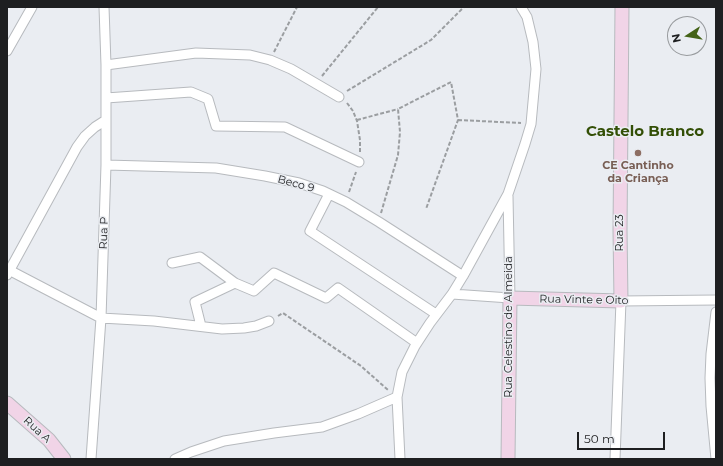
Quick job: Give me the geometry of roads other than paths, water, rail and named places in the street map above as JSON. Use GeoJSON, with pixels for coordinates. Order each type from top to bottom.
{"type":"FeatureCollection","features":[{"type":"Feature","properties":{"kind":"street"},"geometry":{"type":"LineString","coordinates":[[7,52],[32,7]]}},
{"type":"Feature","properties":{"kind":"street","name":"Rua P"},"geometry":{"type":"LineString","coordinates":[[91,459],[101,318],[106,165],[106,65],[104,7]]}},
{"type":"Feature","properties":{"kind":"street"},"geometry":{"type":"LineString","coordinates":[[400,459],[397,397],[402,372],[417,342],[452,294],[463,276],[508,194],[526,144],[531,124],[536,69],[527,17],[521,7]]}},
{"type":"Feature","properties":{"kind":"street","name":"Rua 23"},"geometry":{"type":"LineString","coordinates":[[615,459],[621,301],[620,230],[622,7]]}},
{"type":"Feature","properties":{"kind":"street"},"geometry":{"type":"LineString","coordinates":[[106,65],[196,53],[250,55],[270,60],[291,69],[339,97]]}},
{"type":"Feature","properties":{"kind":"street"},"geometry":{"type":"LineString","coordinates":[[106,98],[191,92],[208,99],[216,126],[285,127],[359,162]]}},
{"type":"Feature","properties":{"kind":"street"},"geometry":{"type":"LineString","coordinates":[[106,120],[85,136],[77,147],[8,271],[101,318],[154,321],[222,329],[256,326],[269,321]]}},
{"type":"Feature","properties":{"kind":"street","name":"Beco 9"},"geometry":{"type":"LineString","coordinates":[[106,165],[216,168],[299,183],[346,202],[463,276]]}},
{"type":"Feature","properties":{"kind":"street"},"geometry":{"type":"LineString","coordinates":[[329,194],[310,231],[436,314]]}},
{"type":"Feature","properties":{"kind":"street","name":"Rua Celestino de Almeida"},"geometry":{"type":"LineString","coordinates":[[508,194],[510,298],[508,459]]}},
{"type":"Feature","properties":{"kind":"street"},"geometry":{"type":"LineString","coordinates":[[172,264],[200,257],[235,283],[254,291],[274,273],[326,298],[338,288],[417,342]]}},
{"type":"Feature","properties":{"kind":"street"},"geometry":{"type":"LineString","coordinates":[[201,326],[195,302],[235,283]]}},
{"type":"Feature","properties":{"kind":"street","name":"Rua Vinte e Oito"},"geometry":{"type":"LineString","coordinates":[[452,294],[510,298],[621,301],[716,300]]}},
{"type":"Feature","properties":{"kind":"street"},"geometry":{"type":"LineString","coordinates":[[716,312],[710,378],[716,459]]}},
{"type":"Feature","properties":{"kind":"street"},"geometry":{"type":"LineString","coordinates":[[175,459],[224,441],[322,427],[358,414],[397,397]]}},
{"type":"Feature","properties":{"kind":"street","name":"Rua A"},"geometry":{"type":"LineString","coordinates":[[7,403],[49,440],[64,459]]}},
{"type":"Feature","properties":{"kind":"place","name":"CE Cantinho da Criança"},"geometry":{"type":"Point","coordinates":[638,153]}},
{"type":"Feature","properties":{"kind":"district","name":"Castelo Branco"},"geometry":{"type":"Point","coordinates":[645,132]}}]}
